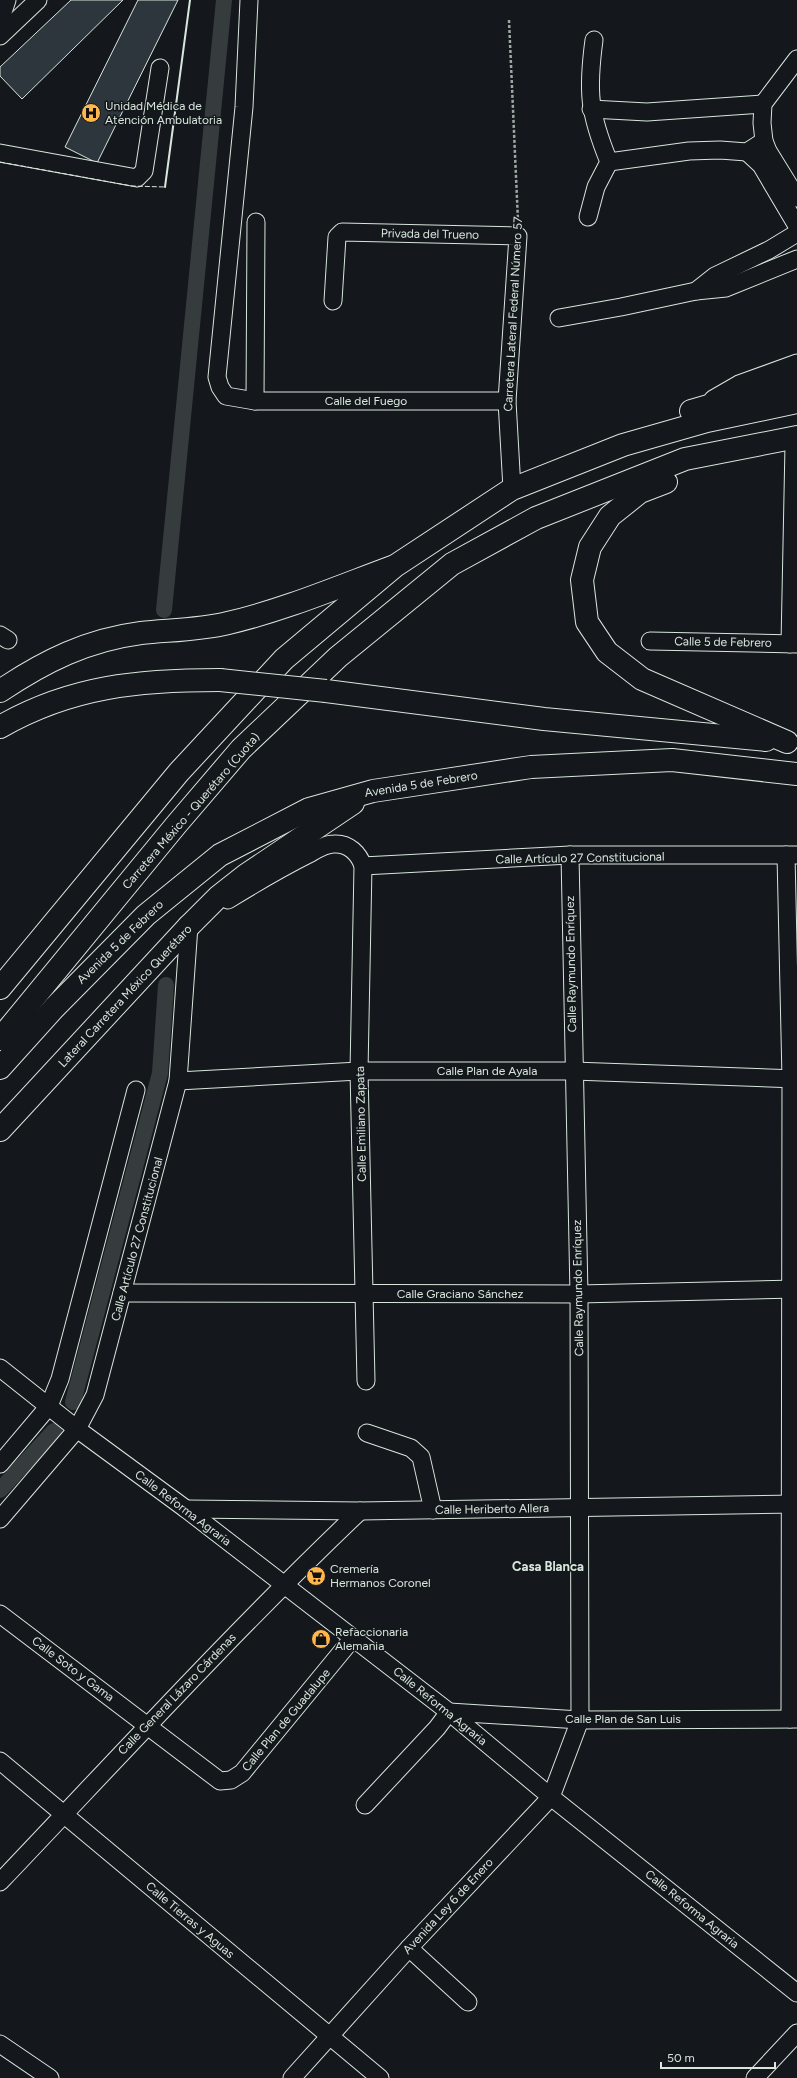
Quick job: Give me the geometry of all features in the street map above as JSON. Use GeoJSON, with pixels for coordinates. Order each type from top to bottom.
{"type":"FeatureCollection","features":[{"type":"Feature","properties":{"kind":"main road"},"geometry":{"type":"LineString","coordinates":[[0,988],[179,772],[279,665],[395,566],[512,489],[623,445],[694,410],[797,380]]}},
{"type":"Feature","properties":{"kind":"main road"},"geometry":{"type":"LineString","coordinates":[[623,445],[707,421],[797,402]]}},
{"type":"Feature","properties":{"kind":"main road"},"geometry":{"type":"LineString","coordinates":[[792,742],[649,683],[636,675],[607,652],[587,622],[582,580],[590,547],[610,516],[640,492],[704,467],[796,442]]}},
{"type":"Feature","properties":{"kind":"main road","name":"Carretera México - Querétaro (Cuota)"},"geometry":{"type":"LineString","coordinates":[[0,1039],[176,824],[241,749],[338,656],[452,564],[536,518],[685,459],[796,442]]}},
{"type":"Feature","properties":{"kind":"main road"},"geometry":{"type":"LineString","coordinates":[[0,691],[35,667],[94,642],[141,633],[183,630],[228,623],[296,602],[395,566]]}},
{"type":"Feature","properties":{"kind":"main road"},"geometry":{"type":"LineString","coordinates":[[0,727],[27,712],[81,693],[140,682],[220,680],[326,690],[544,719],[792,742]]}},
{"type":"Feature","properties":{"kind":"main road","name":"Avenida 5 de Febrero"},"geometry":{"type":"LineString","coordinates":[[0,1068],[54,1008],[146,914],[220,855],[309,809],[373,791],[531,767],[672,760],[797,774]]}},
{"type":"Feature","properties":{"kind":"main road"},"geometry":{"type":"LineString","coordinates":[[189,926],[218,898],[246,875],[373,791]]}},
{"type":"Feature","properties":{"kind":"main road","name":"Lateral Carretera México Querétaro"},"geometry":{"type":"LineString","coordinates":[[0,1130],[189,926]]}},
{"type":"Feature","properties":{"kind":"street"},"geometry":{"type":"LineString","coordinates":[[0,21],[7,0]]}},
{"type":"Feature","properties":{"kind":"street"},"geometry":{"type":"LineString","coordinates":[[0,36],[38,0]]}},
{"type":"Feature","properties":{"kind":"street","name":"Calle del Fuego"},"geometry":{"type":"LineString","coordinates":[[249,0],[244,107],[217,377],[220,387],[226,396],[255,401],[507,401]]}},
{"type":"Feature","properties":{"kind":"street"},"geometry":{"type":"LineString","coordinates":[[588,217],[596,187],[609,162],[597,133],[591,108],[589,76],[594,40]]}},
{"type":"Feature","properties":{"kind":"street"},"geometry":{"type":"LineString","coordinates":[[797,59],[763,104],[762,123],[764,141],[773,159],[797,198]]}},
{"type":"Feature","properties":{"kind":"street"},"geometry":{"type":"LineString","coordinates":[[0,152],[137,178],[144,172],[160,68]]}},
{"type":"Feature","properties":{"kind":"street"},"geometry":{"type":"LineString","coordinates":[[591,108],[647,112],[763,104]]}},
{"type":"Feature","properties":{"kind":"street"},"geometry":{"type":"LineString","coordinates":[[609,162],[689,151],[720,150],[747,152],[764,141]]}},
{"type":"Feature","properties":{"kind":"street"},"geometry":{"type":"LineString","coordinates":[[747,152],[761,165],[782,198],[797,226]]}},
{"type":"Feature","properties":{"kind":"street"},"geometry":{"type":"LineString","coordinates":[[255,401],[256,222]]}},
{"type":"Feature","properties":{"kind":"street","name":"Privada del Trueno"},"geometry":{"type":"LineString","coordinates":[[333,301],[337,237],[342,232],[518,236]]}},
{"type":"Feature","properties":{"kind":"street"},"geometry":{"type":"LineString","coordinates":[[696,291],[714,276],[769,250],[797,233]]}},
{"type":"Feature","properties":{"kind":"street","name":"Carretera Lateral Federal Número 57"},"geometry":{"type":"LineString","coordinates":[[512,489],[507,401],[518,236]]}},
{"type":"Feature","properties":{"kind":"street"},"geometry":{"type":"LineString","coordinates":[[559,318],[696,291],[726,288],[797,259]]}},
{"type":"Feature","properties":{"kind":"street"},"geometry":{"type":"LineString","coordinates":[[694,410],[739,384],[797,364]]}},
{"type":"Feature","properties":{"kind":"street"},"geometry":{"type":"LineString","coordinates":[[793,644],[796,442]]}},
{"type":"Feature","properties":{"kind":"street","name":"Calle 5 de Febrero"},"geometry":{"type":"LineString","coordinates":[[650,641],[793,644]]}},
{"type":"Feature","properties":{"kind":"street","name":"Lateral Carretera México Querétaro"},"geometry":{"type":"LineString","coordinates":[[189,926],[253,885],[328,845],[335,844],[350,848],[358,856],[363,866]]}},
{"type":"Feature","properties":{"kind":"street","name":"Calle Artículo 27 Constitucional"},"geometry":{"type":"LineString","coordinates":[[363,866],[570,855],[791,855]]}},
{"type":"Feature","properties":{"kind":"street","name":"Calle Raymundo Enríquez"},"geometry":{"type":"LineString","coordinates":[[570,855],[573,1071],[579,1294],[580,1720]]}},
{"type":"Feature","properties":{"kind":"street"},"geometry":{"type":"LineString","coordinates":[[791,855],[794,1079],[794,1719]]}},
{"type":"Feature","properties":{"kind":"street","name":"Calle Emiliano Zapata"},"geometry":{"type":"LineString","coordinates":[[363,866],[359,1071],[366,1382]]}},
{"type":"Feature","properties":{"kind":"street","name":"Calle Artículo 27 Constitucional"},"geometry":{"type":"LineString","coordinates":[[0,1519],[77,1429],[95,1395],[178,1081],[189,926]]}},
{"type":"Feature","properties":{"kind":"street","name":"Calle Plan de Ayala"},"geometry":{"type":"LineString","coordinates":[[178,1081],[359,1071],[573,1071],[794,1079]]}},
{"type":"Feature","properties":{"kind":"street"},"geometry":{"type":"LineString","coordinates":[[0,1464],[49,1406],[60,1379],[136,1090]]}},
{"type":"Feature","properties":{"kind":"street","name":"Calle Graciano Sánchez"},"geometry":{"type":"LineString","coordinates":[[122,1293],[364,1295],[579,1294],[794,1289]]}},
{"type":"Feature","properties":{"kind":"street","name":"Calle Reforma Agraria"},"geometry":{"type":"LineString","coordinates":[[0,1368],[77,1429],[186,1509],[282,1585],[449,1712],[551,1797],[797,1993]]}},
{"type":"Feature","properties":{"kind":"street"},"geometry":{"type":"LineString","coordinates":[[368,1433],[411,1448],[417,1452],[421,1458],[433,1510]]}},
{"type":"Feature","properties":{"kind":"street","name":"Calle Heriberto Allera"},"geometry":{"type":"LineString","coordinates":[[186,1509],[360,1511],[795,1504]]}},
{"type":"Feature","properties":{"kind":"street","name":"Calle General Lázaro Cárdenas"},"geometry":{"type":"LineString","coordinates":[[0,1882],[65,1814],[146,1725],[282,1585],[360,1511]]}},
{"type":"Feature","properties":{"kind":"street","name":"Calle Soto y Gama"},"geometry":{"type":"LineString","coordinates":[[0,1614],[220,1781],[231,1780]]}},
{"type":"Feature","properties":{"kind":"street","name":"Calle Plan de Guadalupe"},"geometry":{"type":"LineString","coordinates":[[231,1780],[242,1773],[353,1638]]}},
{"type":"Feature","properties":{"kind":"street"},"geometry":{"type":"LineString","coordinates":[[365,1805],[437,1728],[449,1712]]}},
{"type":"Feature","properties":{"kind":"street","name":"Calle Plan de San Luis"},"geometry":{"type":"LineString","coordinates":[[449,1712],[580,1720],[794,1719]]}},
{"type":"Feature","properties":{"kind":"street","name":"Avenida Ley 6 de Enero"},"geometry":{"type":"LineString","coordinates":[[292,2078],[409,1948],[551,1797],[580,1720]]}},
{"type":"Feature","properties":{"kind":"street","name":"Calle Tierras y Aguas"},"geometry":{"type":"LineString","coordinates":[[0,1761],[65,1814],[328,2037],[380,2078]]}},
{"type":"Feature","properties":{"kind":"street"},"geometry":{"type":"LineString","coordinates":[[409,1948],[468,2002]]}},
{"type":"Feature","properties":{"kind":"street"},"geometry":{"type":"LineString","coordinates":[[755,2078],[797,2033]]}},
{"type":"Feature","properties":{"kind":"street"},"geometry":{"type":"LineString","coordinates":[[0,2044],[50,2078]]}},
{"type":"Feature","properties":{"kind":"path","name":"Carretera Lateral Federal Número 57"},"geometry":{"type":"LineString","coordinates":[[509,20],[518,236]]}},
{"type":"Feature","properties":{"kind":"building"},"geometry":{"type":"Polygon","coordinates":[[[71,0],[123,0],[22,99],[0,76],[0,67],[71,0]]]}},
{"type":"Feature","properties":{"kind":"building","name":"Unidad Médica de Atención Ambulatoria"},"geometry":{"type":"Polygon","coordinates":[[[138,0],[178,0],[97,163],[65,147],[138,0]]]}},
{"type":"Feature","properties":{"kind":"waterway"},"geometry":{"type":"LineString","coordinates":[[164,610],[224,0]]}},
{"type":"Feature","properties":{"kind":"waterway"},"geometry":{"type":"LineString","coordinates":[[73,1402],[160,1073],[166,985]]}},
{"type":"Feature","properties":{"kind":"waterway"},"geometry":{"type":"LineString","coordinates":[[0,1490],[54,1431]]}},
{"type":"Feature","properties":{"kind":"fence"},"geometry":{"type":"LineString","coordinates":[[0,162],[132,186],[165,187]]}},
{"type":"Feature","properties":{"kind":"wall"},"geometry":{"type":"LineString","coordinates":[[165,187],[190,0]]}},
{"type":"Feature","properties":{"kind":"place","name":"Unidad Médica de Atención Ambulatoria"},"geometry":{"type":"Point","coordinates":[91,113]}},
{"type":"Feature","properties":{"kind":"place","name":"Cremería Hermanos Coronel"},"geometry":{"type":"Point","coordinates":[316,1576]}},
{"type":"Feature","properties":{"kind":"place","name":"Refaccionaria Alemania"},"geometry":{"type":"Point","coordinates":[321,1639]}},
{"type":"Feature","properties":{"kind":"district","name":"Casa Blanca"},"geometry":{"type":"Point","coordinates":[548,1566]}}]}
